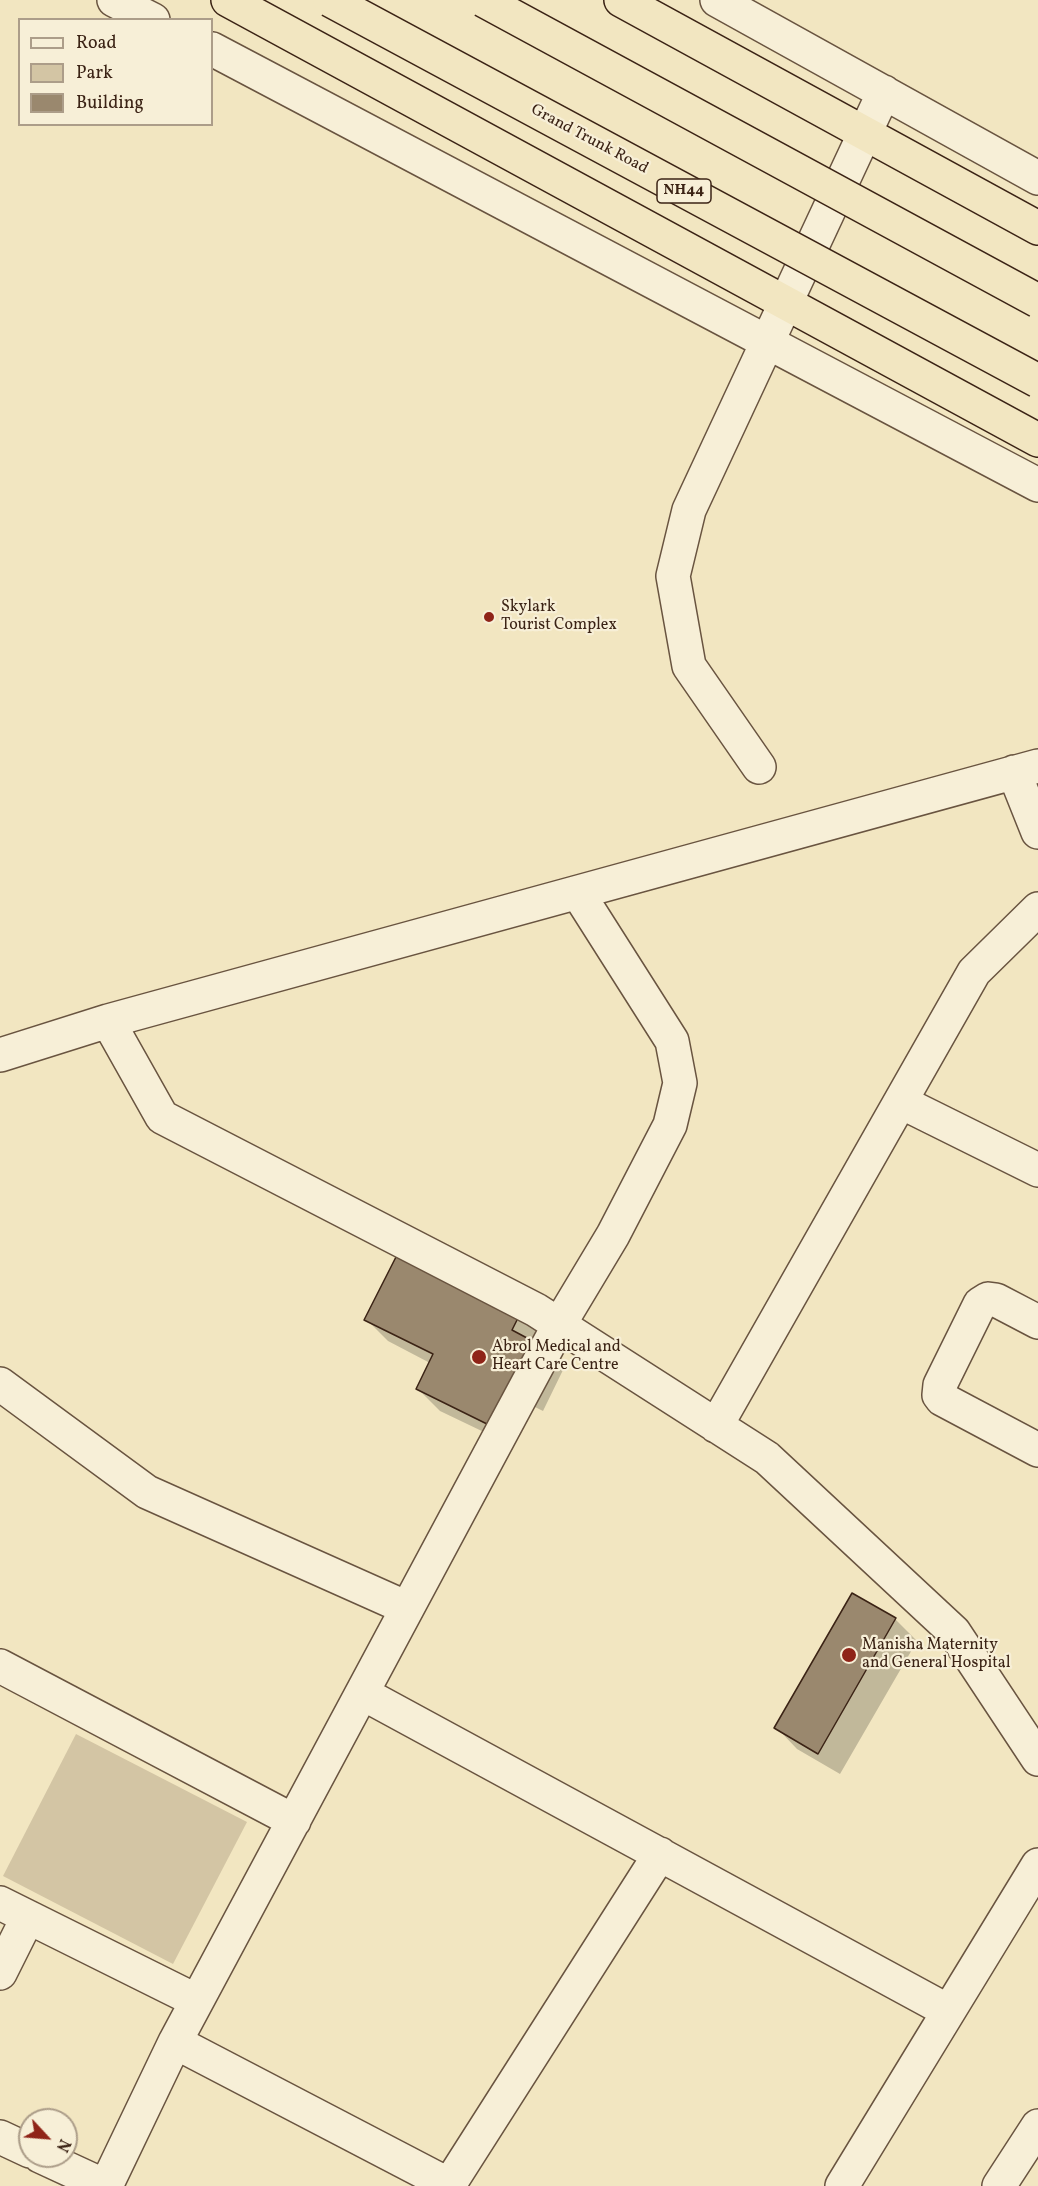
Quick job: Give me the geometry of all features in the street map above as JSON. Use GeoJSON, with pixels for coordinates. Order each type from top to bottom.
{"type":"FeatureCollection","features":[{"type":"Feature","properties":{"kind":"highway"},"geometry":{"type":"LineString","coordinates":[[228,0],[1038,440]]}},
{"type":"Feature","properties":{"kind":"highway","name":"Grand Trunk Road"},"geometry":{"type":"LineString","coordinates":[[330,0],[1038,381]]}},
{"type":"Feature","properties":{"kind":"highway"},"geometry":{"type":"LineString","coordinates":[[483,0],[1038,301]]}},
{"type":"Feature","properties":{"kind":"highway"},"geometry":{"type":"LineString","coordinates":[[621,0],[1038,228]]}},
{"type":"Feature","properties":{"kind":"street"},"geometry":{"type":"LineString","coordinates":[[114,0],[149,18]]}},
{"type":"Feature","properties":{"kind":"street"},"geometry":{"type":"LineString","coordinates":[[717,0],[1038,178]]}},
{"type":"Feature","properties":{"kind":"street"},"geometry":{"type":"LineString","coordinates":[[213,50],[1038,485]]}},
{"type":"Feature","properties":{"kind":"street"},"geometry":{"type":"LineString","coordinates":[[759,767],[689,666],[673,576],[689,510],[884,92]]}},
{"type":"Feature","properties":{"kind":"street"},"geometry":{"type":"LineString","coordinates":[[0,1054],[108,1021],[1026,769],[1038,832]]}},
{"type":"Feature","properties":{"kind":"street"},"geometry":{"type":"LineString","coordinates":[[66,2168],[106,2186],[197,2001],[559,1325],[613,1235],[670,1125],[680,1083],[672,1041],[578,893]]}},
{"type":"Feature","properties":{"kind":"street"},"geometry":{"type":"LineString","coordinates":[[716,1426],[974,972],[1038,909]]}},
{"type":"Feature","properties":{"kind":"street"},"geometry":{"type":"LineString","coordinates":[[108,1021],[162,1117],[536,1310],[767,1458],[954,1632],[1034,1740]]}},
{"type":"Feature","properties":{"kind":"street"},"geometry":{"type":"LineString","coordinates":[[901,1102],[1038,1170]]}},
{"type":"Feature","properties":{"kind":"street"},"geometry":{"type":"LineString","coordinates":[[1038,1322],[996,1300],[987,1299],[980,1304],[940,1385],[939,1395],[942,1399],[1038,1450]]}},
{"type":"Feature","properties":{"kind":"street"},"geometry":{"type":"LineString","coordinates":[[0,1383],[147,1492],[407,1608]]}},
{"type":"Feature","properties":{"kind":"street"},"geometry":{"type":"LineString","coordinates":[[0,1666],[294,1821]]}},
{"type":"Feature","properties":{"kind":"street"},"geometry":{"type":"LineString","coordinates":[[362,1693],[948,2011]]}},
{"type":"Feature","properties":{"kind":"street"},"geometry":{"type":"LineString","coordinates":[[175,2043],[450,2185],[660,1854]]}},
{"type":"Feature","properties":{"kind":"street"},"geometry":{"type":"LineString","coordinates":[[842,2186],[1038,1865]]}},
{"type":"Feature","properties":{"kind":"street"},"geometry":{"type":"LineString","coordinates":[[0,1973],[14,1910],[197,2001]]}},
{"type":"Feature","properties":{"kind":"street"},"geometry":{"type":"LineString","coordinates":[[999,2186],[1038,2126]]}},
{"type":"Feature","properties":{"kind":"street"},"geometry":{"type":"LineString","coordinates":[[0,2137],[18,2145]]}},
{"type":"Feature","properties":{"kind":"green space"},"geometry":{"type":"Polygon","coordinates":[[[76,1734],[247,1822],[173,1964],[3,1876],[76,1734]]]}},
{"type":"Feature","properties":{"kind":"building"},"geometry":{"type":"Polygon","coordinates":[[[399,1251],[521,1312],[512,1330],[542,1346],[489,1425],[416,1389],[433,1354],[364,1320],[399,1251]]]}},
{"type":"Feature","properties":{"kind":"building"},"geometry":{"type":"Polygon","coordinates":[[[852,1593],[896,1618],[818,1754],[774,1728],[852,1593]]]}},
{"type":"Feature","properties":{"kind":"place","name":"Skylark Tourist Complex"},"geometry":{"type":"Point","coordinates":[489,617]}},
{"type":"Feature","properties":{"kind":"place","name":"Abrol Medical and Heart Care Centre"},"geometry":{"type":"Point","coordinates":[479,1357]}},
{"type":"Feature","properties":{"kind":"place","name":"Manisha Maternity and General Hospital"},"geometry":{"type":"Point","coordinates":[849,1655]}}]}
